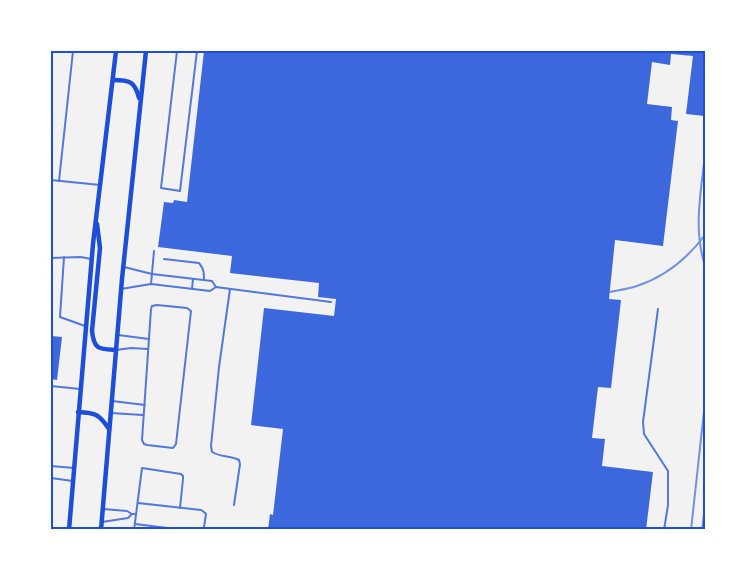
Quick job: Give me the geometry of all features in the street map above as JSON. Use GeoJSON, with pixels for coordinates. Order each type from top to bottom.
{"type":"FeatureCollection","features":[{"type":"Feature","properties":{"kind":"main road"},"geometry":{"type":"LineString","coordinates":[[69,530],[96,217],[116,51]]}},
{"type":"Feature","properties":{"kind":"main road"},"geometry":{"type":"LineString","coordinates":[[101,530],[121,289],[146,51]]}},
{"type":"Feature","properties":{"kind":"main road"},"geometry":{"type":"LineString","coordinates":[[113,80],[125,80],[132,83],[137,88],[140,102]]}},
{"type":"Feature","properties":{"kind":"main road"},"geometry":{"type":"LineString","coordinates":[[96,217],[100,248],[92,331],[93,343],[96,347],[102,349],[116,350]]}},
{"type":"Feature","properties":{"kind":"main road"},"geometry":{"type":"LineString","coordinates":[[78,412],[96,414],[101,417],[109,430]]}},
{"type":"Feature","properties":{"kind":"lane"},"geometry":{"type":"LineString","coordinates":[[59,181],[73,51]]}},
{"type":"Feature","properties":{"kind":"lane"},"geometry":{"type":"LineString","coordinates":[[177,51],[161,188],[180,191],[197,51]]}},
{"type":"Feature","properties":{"kind":"lane"},"geometry":{"type":"LineString","coordinates":[[51,180],[100,185]]}},
{"type":"Feature","properties":{"kind":"lane"},"geometry":{"type":"LineString","coordinates":[[151,284],[154,251]]}},
{"type":"Feature","properties":{"kind":"lane"},"geometry":{"type":"LineString","coordinates":[[64,257],[60,317],[86,327]]}},
{"type":"Feature","properties":{"kind":"lane"},"geometry":{"type":"LineString","coordinates":[[51,258],[92,259]]}},
{"type":"Feature","properties":{"kind":"lane"},"geometry":{"type":"LineString","coordinates":[[164,259],[199,263],[204,273],[204,280]]}},
{"type":"Feature","properties":{"kind":"lane"},"geometry":{"type":"LineString","coordinates":[[124,266],[152,274],[212,281],[216,287]]}},
{"type":"Feature","properties":{"kind":"lane"},"geometry":{"type":"LineString","coordinates":[[192,289],[193,279]]}},
{"type":"Feature","properties":{"kind":"lane"},"geometry":{"type":"LineString","coordinates":[[121,289],[151,284],[210,291],[216,287],[331,302]]}},
{"type":"Feature","properties":{"kind":"lane"},"geometry":{"type":"LineString","coordinates":[[230,289],[219,367],[211,446],[212,452],[217,455],[239,460],[234,505]]}},
{"type":"Feature","properties":{"kind":"lane"},"geometry":{"type":"LineString","coordinates":[[152,306],[187,308],[191,311],[175,446],[170,448],[144,444],[142,440],[149,339],[152,306]]}},
{"type":"Feature","properties":{"kind":"lane"},"geometry":{"type":"LineString","coordinates":[[658,309],[643,422],[644,434],[668,471],[668,505],[664,530]]}},
{"type":"Feature","properties":{"kind":"lane"},"geometry":{"type":"LineString","coordinates":[[118,335],[149,339]]}},
{"type":"Feature","properties":{"kind":"lane"},"geometry":{"type":"LineString","coordinates":[[116,350],[131,348],[148,349]]}},
{"type":"Feature","properties":{"kind":"lane"},"geometry":{"type":"LineString","coordinates":[[51,386],[80,390]]}},
{"type":"Feature","properties":{"kind":"lane"},"geometry":{"type":"LineString","coordinates":[[112,401],[145,405]]}},
{"type":"Feature","properties":{"kind":"lane"},"geometry":{"type":"LineString","coordinates":[[111,413],[144,415]]}},
{"type":"Feature","properties":{"kind":"lane"},"geometry":{"type":"LineString","coordinates":[[51,466],[74,468]]}},
{"type":"Feature","properties":{"kind":"lane"},"geometry":{"type":"LineString","coordinates":[[134,530],[142,468],[181,474],[183,476],[180,508]]}},
{"type":"Feature","properties":{"kind":"lane"},"geometry":{"type":"LineString","coordinates":[[51,478],[72,481]]}},
{"type":"Feature","properties":{"kind":"lane"},"geometry":{"type":"LineString","coordinates":[[138,503],[201,510],[206,514],[202,530]]}},
{"type":"Feature","properties":{"kind":"lane"},"geometry":{"type":"LineString","coordinates":[[103,509],[127,511],[136,514]]}},
{"type":"Feature","properties":{"kind":"lane"},"geometry":{"type":"LineString","coordinates":[[102,522],[128,518],[132,514]]}},
{"type":"Feature","properties":{"kind":"lane"},"geometry":{"type":"LineString","coordinates":[[135,524],[163,529],[184,530]]}},
{"type":"Feature","properties":{"kind":"building"},"geometry":{"type":"Polygon","coordinates":[[[204,51],[705,51],[705,116],[686,114],[693,56],[671,54],[670,65],[652,62],[647,104],[672,107],[671,120],[678,121],[663,246],[615,240],[609,299],[621,300],[611,388],[598,387],[592,438],[605,439],[602,466],[653,472],[646,530],[268,530],[270,514],[273,515],[283,429],[251,425],[264,308],[334,316],[336,299],[318,297],[319,283],[230,273],[232,256],[158,247],[164,202],[173,203],[174,200],[187,202],[204,51]]]}},
{"type":"Feature","properties":{"kind":"building"},"geometry":{"type":"Polygon","coordinates":[[[51,336],[62,337],[57,380],[51,379],[51,336]]]}},
{"type":"Feature","properties":{"kind":"railway"},"geometry":{"type":"LineString","coordinates":[[705,154],[699,224],[699,238],[705,266]]}},
{"type":"Feature","properties":{"kind":"railway"},"geometry":{"type":"LineString","coordinates":[[610,292],[637,286],[656,278],[691,252],[705,235]]}},
{"type":"Feature","properties":{"kind":"railway"},"geometry":{"type":"LineString","coordinates":[[691,530],[705,402]]}},
{"type":"Feature","properties":{"kind":"railway"},"geometry":{"type":"LineString","coordinates":[[702,530],[705,506]]}}]}
